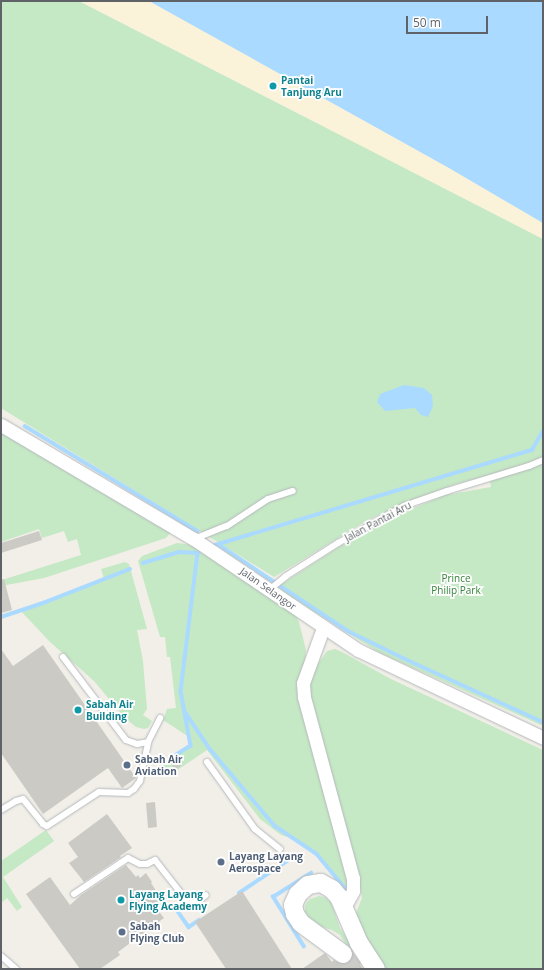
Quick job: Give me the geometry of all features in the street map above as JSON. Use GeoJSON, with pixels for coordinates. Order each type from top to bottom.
{"type":"FeatureCollection","features":[{"type":"Feature","properties":{"kind":"main road"},"geometry":{"type":"LineString","coordinates":[[343,954],[301,923],[295,914],[293,905],[298,894],[308,885],[321,883],[332,889],[340,897],[359,943],[376,969]]}},
{"type":"Feature","properties":{"kind":"street","name":"Jalan Selangor"},"geometry":{"type":"LineString","coordinates":[[1,425],[194,539],[323,628],[358,650],[543,738]]}},
{"type":"Feature","properties":{"kind":"street"},"geometry":{"type":"LineString","coordinates":[[323,628],[303,683],[304,696],[353,878],[353,890],[344,906]]}},
{"type":"Feature","properties":{"kind":"lane","name":"Jalan Pantai Aru"},"geometry":{"type":"LineString","coordinates":[[269,590],[286,576],[338,543],[404,506],[529,466],[543,460]]}},
{"type":"Feature","properties":{"kind":"lane"},"geometry":{"type":"LineString","coordinates":[[194,539],[227,526],[268,499],[293,491]]}},
{"type":"Feature","properties":{"kind":"lane"},"geometry":{"type":"LineString","coordinates":[[63,657],[126,740],[137,744],[148,742]]}},
{"type":"Feature","properties":{"kind":"lane"},"geometry":{"type":"LineString","coordinates":[[1,810],[16,801],[23,799],[43,824],[47,826],[100,792],[128,793],[140,781],[148,742],[160,718]]}},
{"type":"Feature","properties":{"kind":"lane"},"geometry":{"type":"LineString","coordinates":[[207,762],[256,829],[280,849]]}},
{"type":"Feature","properties":{"kind":"lane"},"geometry":{"type":"LineString","coordinates":[[74,894],[128,858],[140,864],[147,864],[155,860],[187,901],[191,903],[197,902],[206,895]]}},
{"type":"Feature","properties":{"kind":"lane"},"geometry":{"type":"LineString","coordinates":[[1,956],[16,969]]}},
{"type":"Feature","properties":{"kind":"green space","name":"Prince Philip Park"},"geometry":{"type":"Polygon","coordinates":[[[1,1],[79,1],[543,239],[543,726],[380,653],[281,591],[282,584],[339,547],[406,511],[446,495],[491,487],[489,475],[456,484],[402,504],[366,521],[274,577],[1,408],[1,1]]]}},
{"type":"Feature","properties":{"kind":"green space"},"geometry":{"type":"Polygon","coordinates":[[[1,430],[171,532],[166,538],[44,578],[1,586],[1,577],[2,580],[81,555],[77,539],[68,542],[64,531],[42,538],[39,529],[1,542],[1,430]]]}},
{"type":"Feature","properties":{"kind":"green space"},"geometry":{"type":"Polygon","coordinates":[[[177,543],[193,545],[295,614],[299,622],[306,650],[305,662],[301,676],[348,875],[349,887],[345,888],[317,854],[294,839],[281,835],[260,819],[207,750],[170,775],[162,764],[191,745],[189,737],[163,720],[167,709],[176,708],[170,657],[167,657],[165,637],[160,637],[138,561],[142,556],[177,543]]]}},
{"type":"Feature","properties":{"kind":"green space"},"geometry":{"type":"Polygon","coordinates":[[[125,562],[129,564],[147,629],[137,630],[143,661],[147,709],[143,715],[152,721],[148,728],[144,729],[136,727],[125,718],[94,681],[49,641],[20,610],[104,579],[101,569],[125,562]]]}},
{"type":"Feature","properties":{"kind":"green space"},"geometry":{"type":"Polygon","coordinates":[[[335,649],[391,679],[543,750],[543,969],[384,969],[372,952],[356,913],[362,898],[359,879],[310,700],[309,684],[313,671],[327,651],[335,649]]]}},
{"type":"Feature","properties":{"kind":"green space"},"geometry":{"type":"Polygon","coordinates":[[[46,830],[54,841],[3,877],[22,907],[17,911],[7,898],[1,903],[1,861],[46,830]]]}},
{"type":"Feature","properties":{"kind":"green space"},"geometry":{"type":"Polygon","coordinates":[[[319,896],[324,897],[331,902],[340,928],[351,945],[348,948],[340,935],[332,930],[315,925],[305,916],[305,906],[307,902],[310,899],[319,896]]]}},
{"type":"Feature","properties":{"kind":"sand","name":"Pantai Tanjung Aru"},"geometry":{"type":"Polygon","coordinates":[[[79,1],[149,1],[449,168],[543,223],[543,239],[79,1]]]}},
{"type":"Feature","properties":{"kind":"water"},"geometry":{"type":"Polygon","coordinates":[[[149,1],[543,1],[543,223],[449,168],[149,1]]]}},
{"type":"Feature","properties":{"kind":"water"},"geometry":{"type":"Polygon","coordinates":[[[404,385],[424,388],[432,395],[433,406],[428,417],[421,415],[415,408],[385,411],[377,402],[380,394],[404,385]]]}},
{"type":"Feature","properties":{"kind":"building"},"geometry":{"type":"Polygon","coordinates":[[[39,531],[42,540],[1,553],[1,543],[39,531]]]}},
{"type":"Feature","properties":{"kind":"building"},"geometry":{"type":"Polygon","coordinates":[[[4,579],[12,610],[1,613],[1,580],[4,579]]]}},
{"type":"Feature","properties":{"kind":"building"},"geometry":{"type":"Polygon","coordinates":[[[43,645],[136,778],[122,788],[108,768],[43,814],[1,753],[1,649],[13,666],[43,645]]]}},
{"type":"Feature","properties":{"kind":"building"},"geometry":{"type":"Polygon","coordinates":[[[178,758],[182,765],[175,770],[170,762],[178,758]]]}},
{"type":"Feature","properties":{"kind":"building"},"geometry":{"type":"Polygon","coordinates":[[[155,802],[157,827],[148,828],[146,803],[155,802]]]}},
{"type":"Feature","properties":{"kind":"building"},"geometry":{"type":"Polygon","coordinates":[[[107,814],[132,848],[84,882],[69,863],[78,857],[68,843],[107,814]]]}},
{"type":"Feature","properties":{"kind":"building"},"geometry":{"type":"Polygon","coordinates":[[[126,865],[136,877],[138,875],[140,878],[146,873],[159,895],[155,898],[160,905],[156,908],[164,918],[118,952],[120,955],[100,969],[80,969],[26,894],[50,877],[70,905],[81,895],[126,865]]]}},
{"type":"Feature","properties":{"kind":"building"},"geometry":{"type":"Polygon","coordinates":[[[242,891],[292,969],[226,969],[195,922],[242,891]]]}},
{"type":"Feature","properties":{"kind":"building"},"geometry":{"type":"Polygon","coordinates":[[[325,953],[332,962],[334,960],[342,964],[351,961],[353,953],[363,969],[302,969],[325,953]]]}},
{"type":"Feature","properties":{"kind":"waterway"},"geometry":{"type":"LineString","coordinates":[[25,426],[198,531]]}},
{"type":"Feature","properties":{"kind":"waterway"},"geometry":{"type":"LineString","coordinates":[[215,545],[532,450],[543,431]]}},
{"type":"Feature","properties":{"kind":"waterway"},"geometry":{"type":"LineString","coordinates":[[218,544],[348,631],[403,658],[543,722]]}},
{"type":"Feature","properties":{"kind":"waterway"},"geometry":{"type":"LineString","coordinates":[[143,563],[179,552],[198,553],[181,691],[191,746],[172,758]]}},
{"type":"Feature","properties":{"kind":"waterway"},"geometry":{"type":"LineString","coordinates":[[1,617],[46,602],[130,569]]}},
{"type":"Feature","properties":{"kind":"waterway"},"geometry":{"type":"LineString","coordinates":[[186,713],[210,749],[275,826],[317,854],[345,888]]}},
{"type":"Feature","properties":{"kind":"waterway"},"geometry":{"type":"LineString","coordinates":[[239,893],[295,856]]}},
{"type":"Feature","properties":{"kind":"waterway"},"geometry":{"type":"LineString","coordinates":[[304,947],[273,897],[311,873]]}},
{"type":"Feature","properties":{"kind":"waterway"},"geometry":{"type":"LineString","coordinates":[[177,910],[189,927],[199,920]]}},
{"type":"Feature","properties":{"kind":"tunnel"},"geometry":{"type":"LineString","coordinates":[[343,954],[354,969]]}},
{"type":"Feature","properties":{"kind":"place","name":"Pantai Tanjung Aru"},"geometry":{"type":"Point","coordinates":[273,86]}},
{"type":"Feature","properties":{"kind":"place","name":"Sabah Air Building"},"geometry":{"type":"Point","coordinates":[78,710]}},
{"type":"Feature","properties":{"kind":"place","name":"Sabah Air Aviation"},"geometry":{"type":"Point","coordinates":[127,765]}},
{"type":"Feature","properties":{"kind":"place","name":"Layang Layang Aerospace"},"geometry":{"type":"Point","coordinates":[221,862]}},
{"type":"Feature","properties":{"kind":"place","name":"Layang Layang Flying Academy"},"geometry":{"type":"Point","coordinates":[121,900]}},
{"type":"Feature","properties":{"kind":"place","name":"Sabah Flying Club"},"geometry":{"type":"Point","coordinates":[122,932]}}]}
